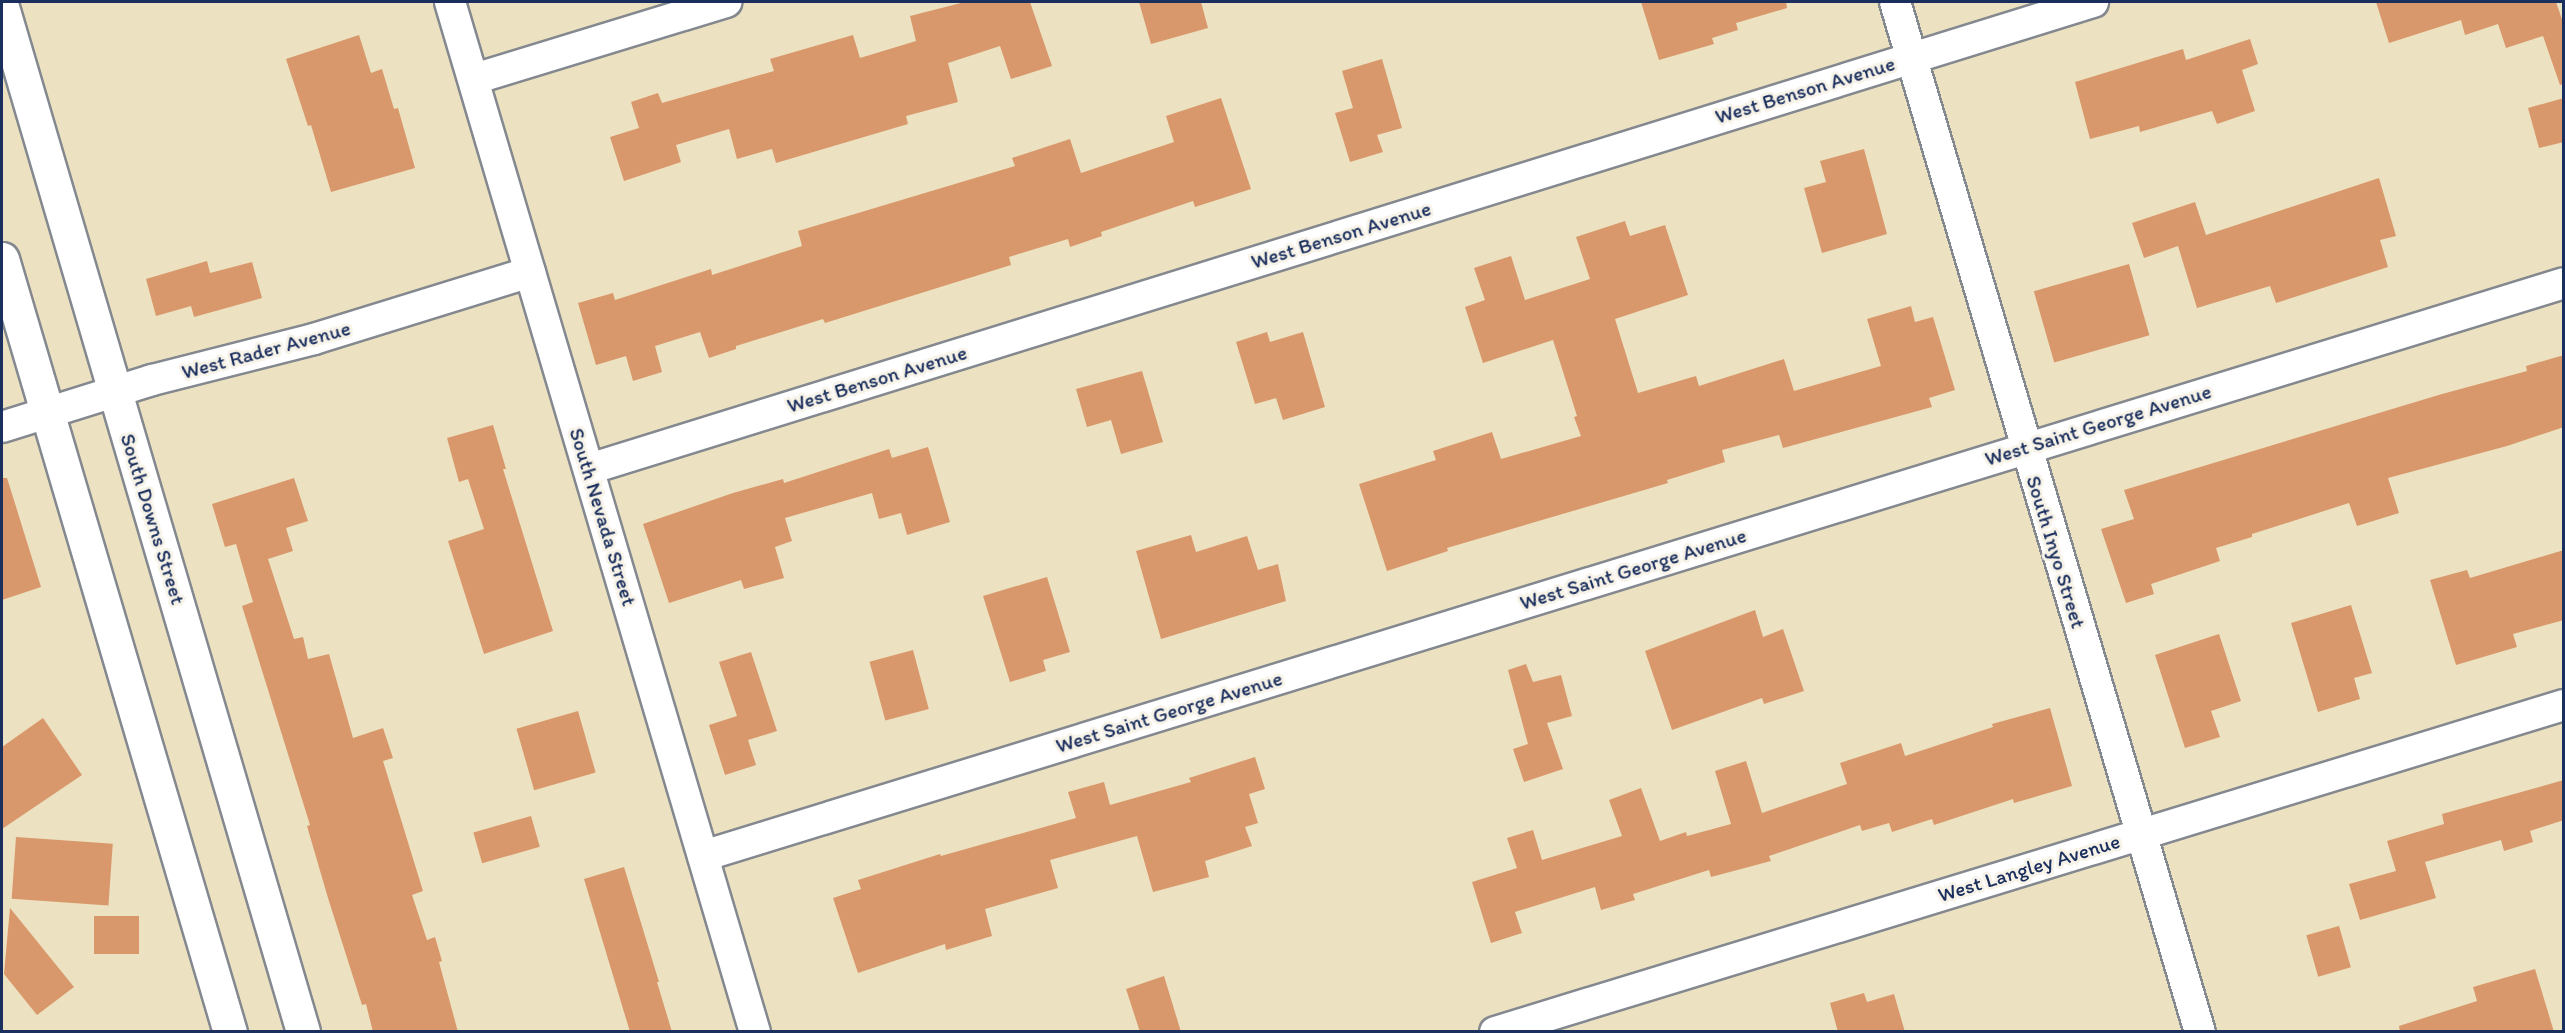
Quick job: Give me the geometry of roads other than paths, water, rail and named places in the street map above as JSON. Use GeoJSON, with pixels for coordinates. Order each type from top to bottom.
{"type":"FeatureCollection","features":[{"type":"Feature","properties":{"kind":"main road","name":"South Downs Street"},"geometry":{"type":"LineString","coordinates":[[2,7],[303,1032]]}},
{"type":"Feature","properties":{"kind":"main road"},"geometry":{"type":"LineString","coordinates":[[2,259],[230,1032]]}},
{"type":"Feature","properties":{"kind":"street","name":"South Nevada Street"},"geometry":{"type":"LineString","coordinates":[[450,2],[755,1032]]}},
{"type":"Feature","properties":{"kind":"street"},"geometry":{"type":"LineString","coordinates":[[474,79],[726,2]]}},
{"type":"Feature","properties":{"kind":"street","name":"South Inyo Street"},"geometry":{"type":"LineString","coordinates":[[1895,2],[2200,1032]]}},
{"type":"Feature","properties":{"kind":"street","name":"West Benson Avenue"},"geometry":{"type":"LineString","coordinates":[[589,469],[2093,2]]}},
{"type":"Feature","properties":{"kind":"street","name":"West Rader Avenue"},"geometry":{"type":"LineString","coordinates":[[2,427],[152,380],[314,339],[530,272]]}},
{"type":"Feature","properties":{"kind":"street","name":"West Saint George Avenue"},"geometry":{"type":"LineString","coordinates":[[704,856],[2025,447],[2564,283]]}},
{"type":"Feature","properties":{"kind":"street","name":"West Langley Avenue"},"geometry":{"type":"LineString","coordinates":[[1495,1032],[2564,705]]}}]}
